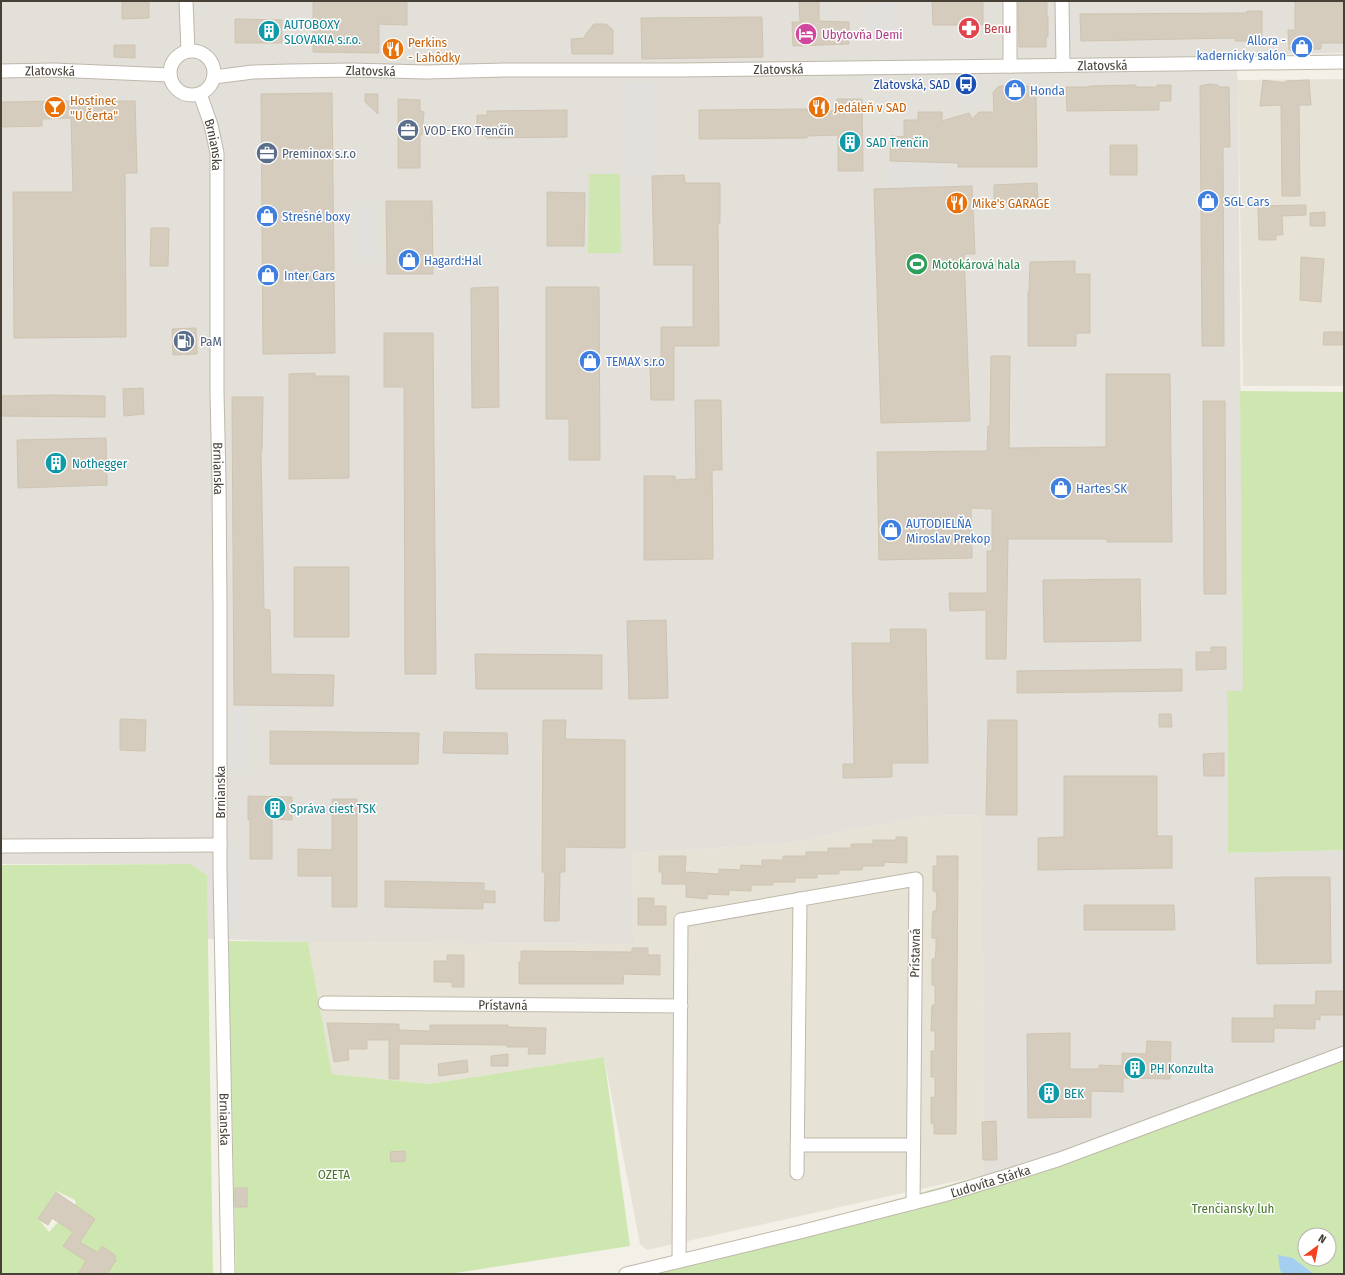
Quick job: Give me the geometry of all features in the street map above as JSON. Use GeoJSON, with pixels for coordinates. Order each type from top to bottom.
{"type":"FeatureCollection","features":[{"type":"Feature","properties":{"kind":"street"},"geometry":{"type":"LineString","coordinates":[[186,1],[188,51]]}},
{"type":"Feature","properties":{"kind":"street"},"geometry":{"type":"LineString","coordinates":[[1010,1],[1010,66]]}},
{"type":"Feature","properties":{"kind":"street"},"geometry":{"type":"LineString","coordinates":[[1062,1],[1063,65]]}},
{"type":"Feature","properties":{"kind":"street"},"geometry":{"type":"LineString","coordinates":[[188,51],[197,51],[205,54],[211,60],[214,68],[212,84],[207,90],[200,94],[190,95],[180,92],[173,85],[170,75],[174,59],[188,51]]}},
{"type":"Feature","properties":{"kind":"street","name":"Zlatovská"},"geometry":{"type":"LineString","coordinates":[[214,77],[253,72],[290,70],[433,72],[1344,62]]}},
{"type":"Feature","properties":{"kind":"street","name":"Zlatovská"},"geometry":{"type":"LineString","coordinates":[[1,71],[53,70],[170,75]]}},
{"type":"Feature","properties":{"kind":"street","name":"Brnianska"},"geometry":{"type":"LineString","coordinates":[[200,94],[211,125],[217,152],[216,392],[220,598],[220,845],[228,1274]]}},
{"type":"Feature","properties":{"kind":"street"},"geometry":{"type":"LineString","coordinates":[[1,846],[220,845]]}},
{"type":"Feature","properties":{"kind":"street","name":"Prístavná"},"geometry":{"type":"LineString","coordinates":[[679,1261],[681,920],[916,879],[913,1203]]}},
{"type":"Feature","properties":{"kind":"street"},"geometry":{"type":"LineString","coordinates":[[797,1173],[800,899]]}},
{"type":"Feature","properties":{"kind":"street","name":"Prístavná"},"geometry":{"type":"LineString","coordinates":[[325,1003],[681,1006]]}},
{"type":"Feature","properties":{"kind":"street","name":"Ľudovíta Stárka"},"geometry":{"type":"LineString","coordinates":[[626,1274],[944,1195],[1060,1159],[1344,1053]]}},
{"type":"Feature","properties":{"kind":"street"},"geometry":{"type":"LineString","coordinates":[[797,1145],[913,1145]]}},
{"type":"Feature","properties":{"kind":"shaded area"},"geometry":{"type":"Polygon","coordinates":[[[1,1],[1344,1],[1344,53],[1235,55],[1238,80],[1243,691],[1227,691],[1228,853],[1344,850],[1344,1060],[1119,1143],[982,1189],[984,1175],[981,815],[926,816],[784,844],[632,853],[634,944],[308,942],[208,939],[190,864],[1,864],[1,1]]]}},
{"type":"Feature","properties":{"kind":"shaded area"},"geometry":{"type":"Polygon","coordinates":[[[867,1],[896,1],[895,33],[867,33],[867,1]]]}},
{"type":"Feature","properties":{"kind":"shaded area"},"geometry":{"type":"Polygon","coordinates":[[[1344,79],[1344,386],[1243,386],[1238,80],[1344,79]]]}},
{"type":"Feature","properties":{"kind":"shaded area"},"geometry":{"type":"Polygon","coordinates":[[[624,84],[657,84],[657,175],[626,175],[624,84]]]}},
{"type":"Feature","properties":{"kind":"shaded area"},"geometry":{"type":"Polygon","coordinates":[[[958,88],[981,88],[981,106],[958,106],[958,88]]]}},
{"type":"Feature","properties":{"kind":"shaded area"},"geometry":{"type":"Polygon","coordinates":[[[890,161],[941,162],[941,188],[891,188],[890,161]]]}},
{"type":"Feature","properties":{"kind":"shaded area"},"geometry":{"type":"Polygon","coordinates":[[[360,205],[374,205],[375,262],[360,262],[360,205]]]}},
{"type":"Feature","properties":{"kind":"shaded area"},"geometry":{"type":"Polygon","coordinates":[[[234,705],[246,705],[245,773],[232,767],[234,705]]]}},
{"type":"Feature","properties":{"kind":"shaded area"},"geometry":{"type":"Polygon","coordinates":[[[981,815],[984,1175],[647,1250],[640,1244],[604,1057],[429,1084],[332,1074],[308,942],[634,944],[632,853],[784,844],[926,816],[981,815]]]}},
{"type":"Feature","properties":{"kind":"shaded area"},"geometry":{"type":"Polygon","coordinates":[[[227,846],[240,852],[240,920],[227,927],[227,846]]]}},
{"type":"Feature","properties":{"kind":"green space"},"geometry":{"type":"Polygon","coordinates":[[[589,174],[620,174],[621,253],[588,253],[589,174]]]}},
{"type":"Feature","properties":{"kind":"green space"},"geometry":{"type":"Polygon","coordinates":[[[1240,391],[1344,392],[1344,850],[1228,853],[1227,691],[1243,691],[1240,391]]]}},
{"type":"Feature","properties":{"kind":"green space"},"geometry":{"type":"Polygon","coordinates":[[[190,864],[207,875],[213,1274],[1,1274],[1,865],[190,864]],[[56,1191],[38,1219],[49,1232],[76,1203],[75,1200],[56,1191]]]}},
{"type":"Feature","properties":{"kind":"green space","name":"OZETA"},"geometry":{"type":"Polygon","coordinates":[[[228,941],[308,942],[332,1074],[429,1084],[604,1057],[630,1246],[449,1274],[236,1274],[228,941]]]}},
{"type":"Feature","properties":{"kind":"green space","name":"Trenčiansky luh"},"geometry":{"type":"Polygon","coordinates":[[[1344,1060],[1344,1274],[1314,1274],[1305,1267],[1337,1267],[1337,1227],[1297,1227],[1297,1261],[1293,1258],[1280,1270],[1282,1274],[629,1274],[984,1175],[982,1189],[1119,1143],[1344,1060]]]}},
{"type":"Feature","properties":{"kind":"water"},"geometry":{"type":"Polygon","coordinates":[[[1278,1255],[1293,1258],[1297,1261],[1297,1267],[1305,1267],[1314,1274],[1282,1274],[1278,1255]]]}},
{"type":"Feature","properties":{"kind":"building"},"geometry":{"type":"Polygon","coordinates":[[[122,1],[149,1],[149,18],[122,19],[122,1]]]}},
{"type":"Feature","properties":{"kind":"building"},"geometry":{"type":"Polygon","coordinates":[[[313,1],[407,1],[407,25],[379,24],[379,53],[313,52],[313,1]]]}},
{"type":"Feature","properties":{"kind":"building"},"geometry":{"type":"Polygon","coordinates":[[[799,1],[819,1],[819,21],[849,22],[849,44],[793,46],[792,22],[800,22],[799,1]]]}},
{"type":"Feature","properties":{"kind":"building"},"geometry":{"type":"Polygon","coordinates":[[[932,1],[983,1],[983,25],[933,25],[932,1]]]}},
{"type":"Feature","properties":{"kind":"building"},"geometry":{"type":"Polygon","coordinates":[[[1018,1],[1047,1],[1048,37],[1046,37],[1046,47],[1019,47],[1018,1]]]}},
{"type":"Feature","properties":{"kind":"building"},"geometry":{"type":"Polygon","coordinates":[[[1295,1],[1344,1],[1344,43],[1321,43],[1321,49],[1289,50],[1288,30],[1295,30],[1295,1]]]}},
{"type":"Feature","properties":{"kind":"building"},"geometry":{"type":"Polygon","coordinates":[[[1247,11],[1262,11],[1262,41],[1235,41],[1235,38],[1081,41],[1080,14],[1247,13],[1247,11]]]}},
{"type":"Feature","properties":{"kind":"building"},"geometry":{"type":"Polygon","coordinates":[[[762,17],[763,57],[642,59],[641,18],[762,17]]]}},
{"type":"Feature","properties":{"kind":"building"},"geometry":{"type":"Polygon","coordinates":[[[235,19],[282,20],[282,43],[235,43],[235,19]]]}},
{"type":"Feature","properties":{"kind":"building"},"geometry":{"type":"Polygon","coordinates":[[[594,24],[606,24],[613,30],[613,54],[572,54],[571,39],[585,38],[585,35],[594,24]]]}},
{"type":"Feature","properties":{"kind":"building"},"geometry":{"type":"Polygon","coordinates":[[[114,45],[135,45],[135,58],[114,57],[114,45]]]}},
{"type":"Feature","properties":{"kind":"building"},"geometry":{"type":"Polygon","coordinates":[[[1263,80],[1285,83],[1286,81],[1309,80],[1311,105],[1299,105],[1300,196],[1282,196],[1281,105],[1260,106],[1263,80]]]}},
{"type":"Feature","properties":{"kind":"building"},"geometry":{"type":"Polygon","coordinates":[[[1209,84],[1218,85],[1220,87],[1229,87],[1230,147],[1223,147],[1224,346],[1202,346],[1200,86],[1209,84]]]}},
{"type":"Feature","properties":{"kind":"building"},"geometry":{"type":"Polygon","coordinates":[[[1136,85],[1136,87],[1158,87],[1157,85],[1171,85],[1171,101],[1159,101],[1159,110],[1067,111],[1066,87],[1136,85]]]}},
{"type":"Feature","properties":{"kind":"building"},"geometry":{"type":"Polygon","coordinates":[[[999,86],[1031,86],[1036,92],[1037,167],[958,167],[958,163],[890,161],[891,136],[904,137],[904,120],[918,120],[918,112],[942,112],[942,121],[969,113],[972,119],[979,112],[994,112],[993,92],[999,86]]]}},
{"type":"Feature","properties":{"kind":"building"},"geometry":{"type":"Polygon","coordinates":[[[332,93],[335,353],[263,354],[261,94],[332,93]]]}},
{"type":"Feature","properties":{"kind":"building"},"geometry":{"type":"Polygon","coordinates":[[[365,94],[378,94],[378,114],[365,102],[365,94]]]}},
{"type":"Feature","properties":{"kind":"building"},"geometry":{"type":"Polygon","coordinates":[[[398,99],[420,100],[420,111],[424,112],[422,135],[420,135],[420,168],[398,168],[398,99]]]}},
{"type":"Feature","properties":{"kind":"building","name":"SAD Trenčín"},"geometry":{"type":"Polygon","coordinates":[[[837,99],[862,99],[863,171],[838,171],[838,135],[807,136],[807,138],[699,139],[699,110],[807,109],[807,111],[837,111],[837,99]]]}},
{"type":"Feature","properties":{"kind":"building"},"geometry":{"type":"Polygon","coordinates":[[[135,101],[137,173],[125,173],[126,337],[14,338],[13,192],[73,192],[71,118],[42,119],[42,126],[1,127],[1,102],[135,101]]]}},
{"type":"Feature","properties":{"kind":"building"},"geometry":{"type":"Polygon","coordinates":[[[567,110],[567,137],[487,138],[487,136],[480,136],[480,126],[477,126],[477,115],[487,115],[487,111],[567,110]]]}},
{"type":"Feature","properties":{"kind":"building"},"geometry":{"type":"Polygon","coordinates":[[[1110,145],[1137,145],[1137,175],[1110,175],[1110,145]]]}},
{"type":"Feature","properties":{"kind":"building"},"geometry":{"type":"Polygon","coordinates":[[[684,175],[685,183],[720,183],[720,223],[718,223],[719,346],[674,346],[674,400],[651,400],[650,359],[661,359],[661,327],[693,327],[693,265],[654,265],[652,176],[684,175]]]}},
{"type":"Feature","properties":{"kind":"building"},"geometry":{"type":"Polygon","coordinates":[[[1037,183],[1038,202],[994,203],[994,185],[1037,183]]]}},
{"type":"Feature","properties":{"kind":"building"},"geometry":{"type":"Polygon","coordinates":[[[972,186],[975,254],[964,254],[970,421],[881,423],[874,189],[972,186]]]}},
{"type":"Feature","properties":{"kind":"building"},"geometry":{"type":"Polygon","coordinates":[[[547,192],[585,193],[584,246],[547,246],[547,192]]]}},
{"type":"Feature","properties":{"kind":"building"},"geometry":{"type":"Polygon","coordinates":[[[386,201],[432,201],[433,274],[387,274],[386,201]]]}},
{"type":"Feature","properties":{"kind":"building"},"geometry":{"type":"Polygon","coordinates":[[[1306,205],[1306,215],[1282,216],[1283,235],[1276,235],[1276,240],[1259,240],[1258,206],[1306,205]]]}},
{"type":"Feature","properties":{"kind":"building"},"geometry":{"type":"Polygon","coordinates":[[[1325,212],[1325,226],[1310,226],[1310,213],[1325,212]]]}},
{"type":"Feature","properties":{"kind":"building"},"geometry":{"type":"Polygon","coordinates":[[[151,228],[169,228],[168,266],[150,266],[151,228]]]}},
{"type":"Feature","properties":{"kind":"building"},"geometry":{"type":"Polygon","coordinates":[[[1301,257],[1324,259],[1321,302],[1300,300],[1301,257]]]}},
{"type":"Feature","properties":{"kind":"building"},"geometry":{"type":"Polygon","coordinates":[[[1075,261],[1075,274],[1090,274],[1090,333],[1076,333],[1076,346],[1028,346],[1028,292],[1030,262],[1075,261]]]}},
{"type":"Feature","properties":{"kind":"building"},"geometry":{"type":"Polygon","coordinates":[[[498,287],[499,407],[472,408],[471,288],[498,287]]]}},
{"type":"Feature","properties":{"kind":"building"},"geometry":{"type":"Polygon","coordinates":[[[546,287],[599,287],[600,460],[569,460],[569,419],[546,419],[546,287]]]}},
{"type":"Feature","properties":{"kind":"building","name":"PaM"},"geometry":{"type":"Polygon","coordinates":[[[196,328],[197,354],[173,355],[172,329],[196,328]]]}},
{"type":"Feature","properties":{"kind":"building"},"geometry":{"type":"Polygon","coordinates":[[[1324,332],[1344,332],[1344,345],[1323,345],[1324,332]]]}},
{"type":"Feature","properties":{"kind":"building"},"geometry":{"type":"Polygon","coordinates":[[[384,333],[433,333],[436,674],[405,674],[404,387],[384,387],[384,333]]]}},
{"type":"Feature","properties":{"kind":"building"},"geometry":{"type":"Polygon","coordinates":[[[991,356],[1010,356],[1009,448],[1106,447],[1106,374],[1170,374],[1172,542],[1107,542],[1107,539],[1008,539],[1006,659],[986,659],[986,610],[950,611],[949,593],[987,593],[987,551],[992,551],[992,509],[971,508],[972,558],[879,560],[877,452],[987,451],[988,426],[990,426],[991,356]]]}},
{"type":"Feature","properties":{"kind":"building"},"geometry":{"type":"Polygon","coordinates":[[[315,373],[315,376],[349,376],[349,478],[289,479],[289,374],[315,373]]]}},
{"type":"Feature","properties":{"kind":"building"},"geometry":{"type":"Polygon","coordinates":[[[143,388],[144,414],[124,416],[123,389],[143,388]]]}},
{"type":"Feature","properties":{"kind":"building"},"geometry":{"type":"Polygon","coordinates":[[[1,396],[105,396],[105,417],[1,416],[1,396]]]}},
{"type":"Feature","properties":{"kind":"building"},"geometry":{"type":"Polygon","coordinates":[[[232,397],[263,397],[261,451],[264,609],[270,610],[271,674],[334,675],[333,706],[234,705],[232,397]]]}},
{"type":"Feature","properties":{"kind":"building"},"geometry":{"type":"Polygon","coordinates":[[[695,400],[721,400],[722,470],[712,470],[713,559],[644,560],[644,476],[675,476],[675,480],[696,479],[695,400]]]}},
{"type":"Feature","properties":{"kind":"building"},"geometry":{"type":"Polygon","coordinates":[[[1203,401],[1225,401],[1226,594],[1204,594],[1203,401]]]}},
{"type":"Feature","properties":{"kind":"building","name":"Nothegger"},"geometry":{"type":"Polygon","coordinates":[[[106,438],[107,485],[18,488],[17,440],[106,438]]]}},
{"type":"Feature","properties":{"kind":"building"},"geometry":{"type":"Polygon","coordinates":[[[294,567],[349,567],[349,637],[294,637],[294,567]]]}},
{"type":"Feature","properties":{"kind":"building"},"geometry":{"type":"Polygon","coordinates":[[[1140,579],[1141,641],[1044,642],[1043,580],[1140,579]]]}},
{"type":"Feature","properties":{"kind":"building"},"geometry":{"type":"Polygon","coordinates":[[[666,620],[668,698],[629,699],[627,621],[666,620]]]}},
{"type":"Feature","properties":{"kind":"building"},"geometry":{"type":"Polygon","coordinates":[[[890,629],[926,629],[928,763],[892,763],[892,777],[843,778],[843,764],[854,764],[852,643],[891,643],[890,629]]]}},
{"type":"Feature","properties":{"kind":"building"},"geometry":{"type":"Polygon","coordinates":[[[1211,647],[1226,647],[1226,669],[1196,670],[1196,652],[1211,652],[1211,647]]]}},
{"type":"Feature","properties":{"kind":"building"},"geometry":{"type":"Polygon","coordinates":[[[475,654],[602,655],[602,689],[476,689],[475,654]]]}},
{"type":"Feature","properties":{"kind":"building"},"geometry":{"type":"Polygon","coordinates":[[[1182,669],[1182,691],[1017,693],[1017,671],[1182,669]]]}},
{"type":"Feature","properties":{"kind":"building"},"geometry":{"type":"Polygon","coordinates":[[[1159,714],[1171,714],[1172,727],[1159,727],[1159,714]]]}},
{"type":"Feature","properties":{"kind":"building"},"geometry":{"type":"Polygon","coordinates":[[[120,719],[146,720],[145,751],[120,750],[120,719]]]}},
{"type":"Feature","properties":{"kind":"building"},"geometry":{"type":"Polygon","coordinates":[[[543,720],[566,720],[565,739],[625,740],[625,848],[565,847],[565,872],[560,872],[559,921],[544,921],[545,872],[542,872],[543,720]]]}},
{"type":"Feature","properties":{"kind":"building"},"geometry":{"type":"Polygon","coordinates":[[[988,720],[1017,720],[1017,815],[986,815],[988,720]]]}},
{"type":"Feature","properties":{"kind":"building"},"geometry":{"type":"Polygon","coordinates":[[[270,731],[419,733],[418,764],[270,764],[270,731]]]}},
{"type":"Feature","properties":{"kind":"building"},"geometry":{"type":"Polygon","coordinates":[[[444,732],[507,733],[508,754],[443,753],[444,732]]]}},
{"type":"Feature","properties":{"kind":"building"},"geometry":{"type":"Polygon","coordinates":[[[1224,753],[1224,776],[1204,776],[1203,754],[1224,753]]]}},
{"type":"Feature","properties":{"kind":"building"},"geometry":{"type":"Polygon","coordinates":[[[1064,776],[1157,776],[1157,836],[1172,836],[1172,868],[1038,870],[1038,838],[1064,837],[1064,776]]]}},
{"type":"Feature","properties":{"kind":"building"},"geometry":{"type":"Polygon","coordinates":[[[248,796],[292,797],[292,820],[272,819],[272,859],[250,859],[250,819],[248,820],[248,796]]]}},
{"type":"Feature","properties":{"kind":"building"},"geometry":{"type":"Polygon","coordinates":[[[332,799],[357,799],[357,907],[332,907],[332,876],[298,876],[298,849],[332,850],[332,799]]]}},
{"type":"Feature","properties":{"kind":"building"},"geometry":{"type":"Polygon","coordinates":[[[896,837],[907,837],[907,863],[884,862],[884,866],[863,866],[862,870],[839,870],[839,874],[817,874],[817,878],[795,878],[795,882],[773,882],[773,885],[751,885],[751,891],[729,890],[729,895],[708,894],[707,899],[686,897],[686,884],[662,884],[662,872],[659,872],[659,856],[686,856],[685,872],[719,874],[719,869],[740,870],[741,865],[762,866],[762,860],[783,860],[783,856],[806,856],[806,852],[828,852],[828,848],[851,848],[851,844],[873,844],[873,840],[896,840],[896,837]]]}},
{"type":"Feature","properties":{"kind":"building"},"geometry":{"type":"Polygon","coordinates":[[[937,856],[958,856],[956,1134],[934,1134],[934,1124],[931,1123],[931,1097],[935,1098],[935,1077],[931,1077],[931,1051],[935,1051],[935,1031],[931,1031],[932,1005],[935,1005],[935,985],[932,985],[932,959],[935,959],[936,949],[936,938],[932,938],[932,926],[933,911],[936,911],[937,901],[936,891],[933,891],[933,866],[937,866],[937,856]]]}},
{"type":"Feature","properties":{"kind":"building"},"geometry":{"type":"Polygon","coordinates":[[[1330,877],[1331,963],[1257,964],[1255,878],[1330,877]]]}},
{"type":"Feature","properties":{"kind":"building"},"geometry":{"type":"Polygon","coordinates":[[[385,881],[484,883],[484,891],[495,891],[495,903],[483,902],[483,909],[385,907],[385,881]]]}},
{"type":"Feature","properties":{"kind":"building"},"geometry":{"type":"Polygon","coordinates":[[[638,898],[654,898],[654,906],[666,906],[666,925],[638,925],[638,898]]]}},
{"type":"Feature","properties":{"kind":"building"},"geometry":{"type":"Polygon","coordinates":[[[1084,905],[1174,905],[1175,930],[1084,930],[1084,905]]]}},
{"type":"Feature","properties":{"kind":"building"},"geometry":{"type":"Polygon","coordinates":[[[632,948],[648,948],[648,955],[660,955],[660,975],[624,974],[623,984],[519,984],[519,962],[521,962],[521,951],[632,952],[632,948]]]}},
{"type":"Feature","properties":{"kind":"building"},"geometry":{"type":"Polygon","coordinates":[[[447,955],[464,955],[464,987],[452,987],[452,982],[434,982],[434,961],[447,961],[447,955]]]}},
{"type":"Feature","properties":{"kind":"building"},"geometry":{"type":"Polygon","coordinates":[[[1316,991],[1344,991],[1344,1015],[1320,1015],[1320,1020],[1315,1019],[1315,1029],[1274,1028],[1274,1042],[1232,1042],[1232,1018],[1274,1018],[1274,1005],[1315,1005],[1316,991]]]}},
{"type":"Feature","properties":{"kind":"building"},"geometry":{"type":"Polygon","coordinates":[[[327,1023],[399,1024],[399,1030],[430,1031],[430,1025],[508,1025],[508,1027],[546,1028],[545,1054],[528,1054],[529,1047],[507,1047],[507,1045],[399,1044],[399,1079],[389,1079],[389,1040],[367,1040],[367,1049],[348,1049],[349,1060],[334,1062],[327,1023]]]}},
{"type":"Feature","properties":{"kind":"building"},"geometry":{"type":"Polygon","coordinates":[[[1070,1033],[1070,1069],[1099,1069],[1099,1065],[1122,1066],[1122,1053],[1146,1054],[1147,1041],[1171,1042],[1170,1079],[1123,1078],[1123,1092],[1091,1091],[1091,1117],[1028,1118],[1027,1034],[1070,1033]]]}},
{"type":"Feature","properties":{"kind":"building"},"geometry":{"type":"Polygon","coordinates":[[[508,1054],[508,1066],[491,1066],[491,1056],[508,1054]]]}},
{"type":"Feature","properties":{"kind":"building"},"geometry":{"type":"Polygon","coordinates":[[[467,1060],[468,1072],[439,1076],[438,1064],[467,1060]]]}},
{"type":"Feature","properties":{"kind":"building"},"geometry":{"type":"Polygon","coordinates":[[[996,1121],[997,1160],[983,1160],[982,1122],[996,1121]]]}},
{"type":"Feature","properties":{"kind":"building"},"geometry":{"type":"Polygon","coordinates":[[[405,1151],[405,1161],[391,1162],[390,1152],[405,1151]]]}},
{"type":"Feature","properties":{"kind":"building"},"geometry":{"type":"Polygon","coordinates":[[[235,1188],[247,1188],[247,1207],[235,1207],[235,1188]]]}},
{"type":"Feature","properties":{"kind":"building"},"geometry":{"type":"Polygon","coordinates":[[[56,1192],[95,1219],[80,1242],[98,1253],[102,1246],[116,1256],[114,1259],[116,1260],[107,1274],[78,1274],[86,1261],[63,1246],[73,1232],[52,1218],[48,1225],[38,1219],[56,1192]]]}},
{"type":"Feature","properties":{"kind":"place","name":"Benu"},"geometry":{"type":"Point","coordinates":[969,28]}},
{"type":"Feature","properties":{"kind":"place","name":"AUTOBOXY SLOVAKIA s.r.o."},"geometry":{"type":"Point","coordinates":[269,31]}},
{"type":"Feature","properties":{"kind":"place","name":"Ubytovňa Demi"},"geometry":{"type":"Point","coordinates":[806,34]}},
{"type":"Feature","properties":{"kind":"place","name":"Allora - kadernícky salón"},"geometry":{"type":"Point","coordinates":[1302,47]}},
{"type":"Feature","properties":{"kind":"place","name":"Perkins - Lahôdky"},"geometry":{"type":"Point","coordinates":[393,49]}},
{"type":"Feature","properties":{"kind":"place","name":"Zlatovská, SAD"},"geometry":{"type":"Point","coordinates":[966,84]}},
{"type":"Feature","properties":{"kind":"place","name":"Honda"},"geometry":{"type":"Point","coordinates":[1015,90]}},
{"type":"Feature","properties":{"kind":"place","name":"Hostinec \"U Čerta\""},"geometry":{"type":"Point","coordinates":[55,107]}},
{"type":"Feature","properties":{"kind":"place","name":"Jedáleň v SAD"},"geometry":{"type":"Point","coordinates":[819,107]}},
{"type":"Feature","properties":{"kind":"place","name":"VOD-EKO Trenčín"},"geometry":{"type":"Point","coordinates":[408,130]}},
{"type":"Feature","properties":{"kind":"place","name":"SAD Trenčín"},"geometry":{"type":"Point","coordinates":[850,142]}},
{"type":"Feature","properties":{"kind":"place","name":"Preminox s.r.o"},"geometry":{"type":"Point","coordinates":[267,153]}},
{"type":"Feature","properties":{"kind":"place","name":"SGL Cars"},"geometry":{"type":"Point","coordinates":[1208,201]}},
{"type":"Feature","properties":{"kind":"place","name":"Mike's GARAGE"},"geometry":{"type":"Point","coordinates":[957,203]}},
{"type":"Feature","properties":{"kind":"place","name":"Strešné boxy"},"geometry":{"type":"Point","coordinates":[267,216]}},
{"type":"Feature","properties":{"kind":"place","name":"Hagard:Hal"},"geometry":{"type":"Point","coordinates":[409,260]}},
{"type":"Feature","properties":{"kind":"place","name":"Motokárová hala"},"geometry":{"type":"Point","coordinates":[917,264]}},
{"type":"Feature","properties":{"kind":"place","name":"Inter Cars"},"geometry":{"type":"Point","coordinates":[268,275]}},
{"type":"Feature","properties":{"kind":"place","name":"PaM"},"geometry":{"type":"Point","coordinates":[184,341]}},
{"type":"Feature","properties":{"kind":"place","name":"TEMAX s.r.o"},"geometry":{"type":"Point","coordinates":[590,361]}},
{"type":"Feature","properties":{"kind":"place","name":"Nothegger"},"geometry":{"type":"Point","coordinates":[56,463]}},
{"type":"Feature","properties":{"kind":"place","name":"Hartes SK"},"geometry":{"type":"Point","coordinates":[1061,488]}},
{"type":"Feature","properties":{"kind":"place","name":"AUTODIELŇA Miroslav Prekop"},"geometry":{"type":"Point","coordinates":[891,530]}},
{"type":"Feature","properties":{"kind":"place","name":"Správa ciest TSK"},"geometry":{"type":"Point","coordinates":[275,808]}},
{"type":"Feature","properties":{"kind":"place","name":"PH Konzulta"},"geometry":{"type":"Point","coordinates":[1135,1068]}},
{"type":"Feature","properties":{"kind":"place","name":"BEK"},"geometry":{"type":"Point","coordinates":[1049,1093]}}]}
